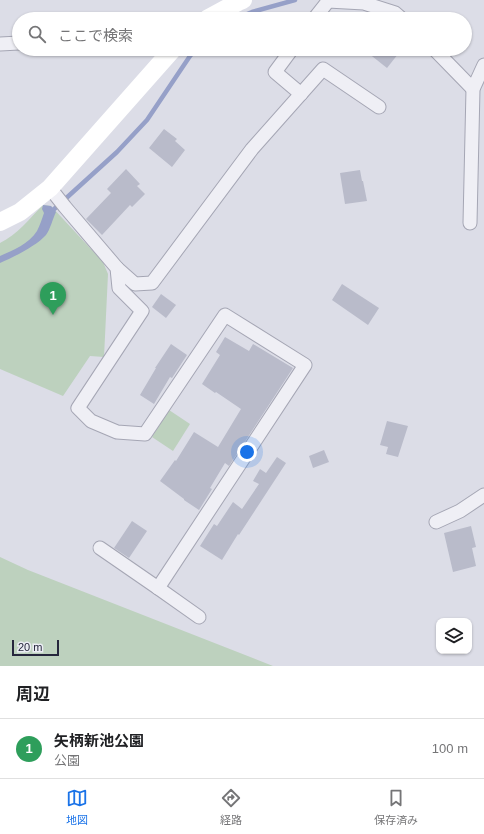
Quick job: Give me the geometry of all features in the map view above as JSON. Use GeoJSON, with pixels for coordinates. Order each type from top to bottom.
{"type":"FeatureCollection","features":[{"type":"Feature","properties":{"kind":"street"},"geometry":{"type":"LineString","coordinates":[[220,12],[243,0]]}},
{"type":"Feature","properties":{"kind":"street"},"geometry":{"type":"LineString","coordinates":[[320,12],[329,1],[364,4],[392,12]]}},
{"type":"Feature","properties":{"kind":"street"},"geometry":{"type":"LineString","coordinates":[[0,44],[12,43]]}},
{"type":"Feature","properties":{"kind":"street"},"geometry":{"type":"LineString","coordinates":[[0,222],[53,192],[168,56]]}},
{"type":"Feature","properties":{"kind":"street"},"geometry":{"type":"LineString","coordinates":[[287,56],[275,72],[301,94]]}},
{"type":"Feature","properties":{"kind":"street"},"geometry":{"type":"LineString","coordinates":[[441,56],[473,89]]}},
{"type":"Feature","properties":{"kind":"street"},"geometry":{"type":"LineString","coordinates":[[470,223],[473,89],[484,65]]}},
{"type":"Feature","properties":{"kind":"street"},"geometry":{"type":"LineString","coordinates":[[53,192],[117,268],[135,284],[152,283],[252,149],[323,69],[380,107]]}},
{"type":"Feature","properties":{"kind":"street"},"geometry":{"type":"LineString","coordinates":[[117,268],[119,288],[142,311],[78,408],[91,421],[117,432],[145,434],[225,315],[305,365],[158,588]]}},
{"type":"Feature","properties":{"kind":"street"},"geometry":{"type":"LineString","coordinates":[[436,522],[460,511],[484,495]]}},
{"type":"Feature","properties":{"kind":"street"},"geometry":{"type":"LineString","coordinates":[[100,548],[199,617]]}},
{"type":"Feature","properties":{"kind":"green space"},"geometry":{"type":"Polygon","coordinates":[[[43,205],[51,206],[103,262],[108,274],[104,357],[90,356],[63,396],[0,369],[0,243],[18,231],[43,205]]]}},
{"type":"Feature","properties":{"kind":"green space"},"geometry":{"type":"Polygon","coordinates":[[[169,410],[190,424],[173,451],[152,437],[169,410]]]}},
{"type":"Feature","properties":{"kind":"green space"},"geometry":{"type":"Polygon","coordinates":[[[0,557],[28,570],[273,666],[0,666],[0,557]]]}},
{"type":"Feature","properties":{"kind":"water"},"geometry":{"type":"Polygon","coordinates":[[[43,205],[51,206],[56,212],[46,235],[31,247],[0,263],[0,256],[20,246],[34,236],[44,213],[42,209],[43,205]]]}},
{"type":"Feature","properties":{"kind":"building"},"geometry":{"type":"Polygon","coordinates":[[[372,56],[396,56],[387,68],[372,56]]]}},
{"type":"Feature","properties":{"kind":"building"},"geometry":{"type":"Polygon","coordinates":[[[164,129],[177,139],[175,141],[185,150],[172,167],[149,148],[164,129]]]}},
{"type":"Feature","properties":{"kind":"building"},"geometry":{"type":"Polygon","coordinates":[[[126,169],[140,184],[137,186],[145,194],[132,207],[130,205],[102,235],[86,219],[111,193],[107,189],[126,169]]]}},
{"type":"Feature","properties":{"kind":"building"},"geometry":{"type":"Polygon","coordinates":[[[360,170],[367,201],[345,204],[340,173],[360,170]]]}},
{"type":"Feature","properties":{"kind":"building"},"geometry":{"type":"Polygon","coordinates":[[[342,284],[379,308],[368,325],[332,300],[342,284]]]}},
{"type":"Feature","properties":{"kind":"building"},"geometry":{"type":"Polygon","coordinates":[[[161,294],[176,305],[166,318],[152,307],[161,294]]]}},
{"type":"Feature","properties":{"kind":"building"},"geometry":{"type":"Polygon","coordinates":[[[225,337],[249,351],[253,344],[293,368],[229,466],[225,463],[210,488],[212,489],[199,510],[160,481],[175,460],[176,461],[194,432],[218,447],[241,409],[202,384],[220,355],[216,352],[225,337]]]}},
{"type":"Feature","properties":{"kind":"building"},"geometry":{"type":"Polygon","coordinates":[[[171,344],[187,355],[172,378],[170,377],[154,404],[140,395],[155,368],[171,344]]]}},
{"type":"Feature","properties":{"kind":"building"},"geometry":{"type":"Polygon","coordinates":[[[387,421],[408,426],[398,457],[386,454],[388,447],[380,445],[387,421]]]}},
{"type":"Feature","properties":{"kind":"building"},"geometry":{"type":"Polygon","coordinates":[[[324,450],[329,462],[313,468],[309,456],[324,450]]]}},
{"type":"Feature","properties":{"kind":"building"},"geometry":{"type":"Polygon","coordinates":[[[277,457],[286,463],[222,560],[200,546],[214,524],[217,526],[233,502],[242,509],[259,484],[253,481],[260,469],[266,473],[277,457]]]}},
{"type":"Feature","properties":{"kind":"building"},"geometry":{"type":"Polygon","coordinates":[[[132,521],[147,531],[129,558],[114,548],[132,521]]]}},
{"type":"Feature","properties":{"kind":"building"},"geometry":{"type":"Polygon","coordinates":[[[471,526],[476,547],[472,548],[476,566],[453,572],[444,533],[471,526]]]}},
{"type":"Feature","properties":{"kind":"waterway"},"geometry":{"type":"LineString","coordinates":[[252,12],[295,0]]}},
{"type":"Feature","properties":{"kind":"waterway"},"geometry":{"type":"LineString","coordinates":[[51,213],[117,152],[147,120],[190,56]]}},
{"type":"Feature","properties":{"kind":"place","name":"矢柄新池公園"},"geometry":{"type":"Point","coordinates":[53,315]}}]}
